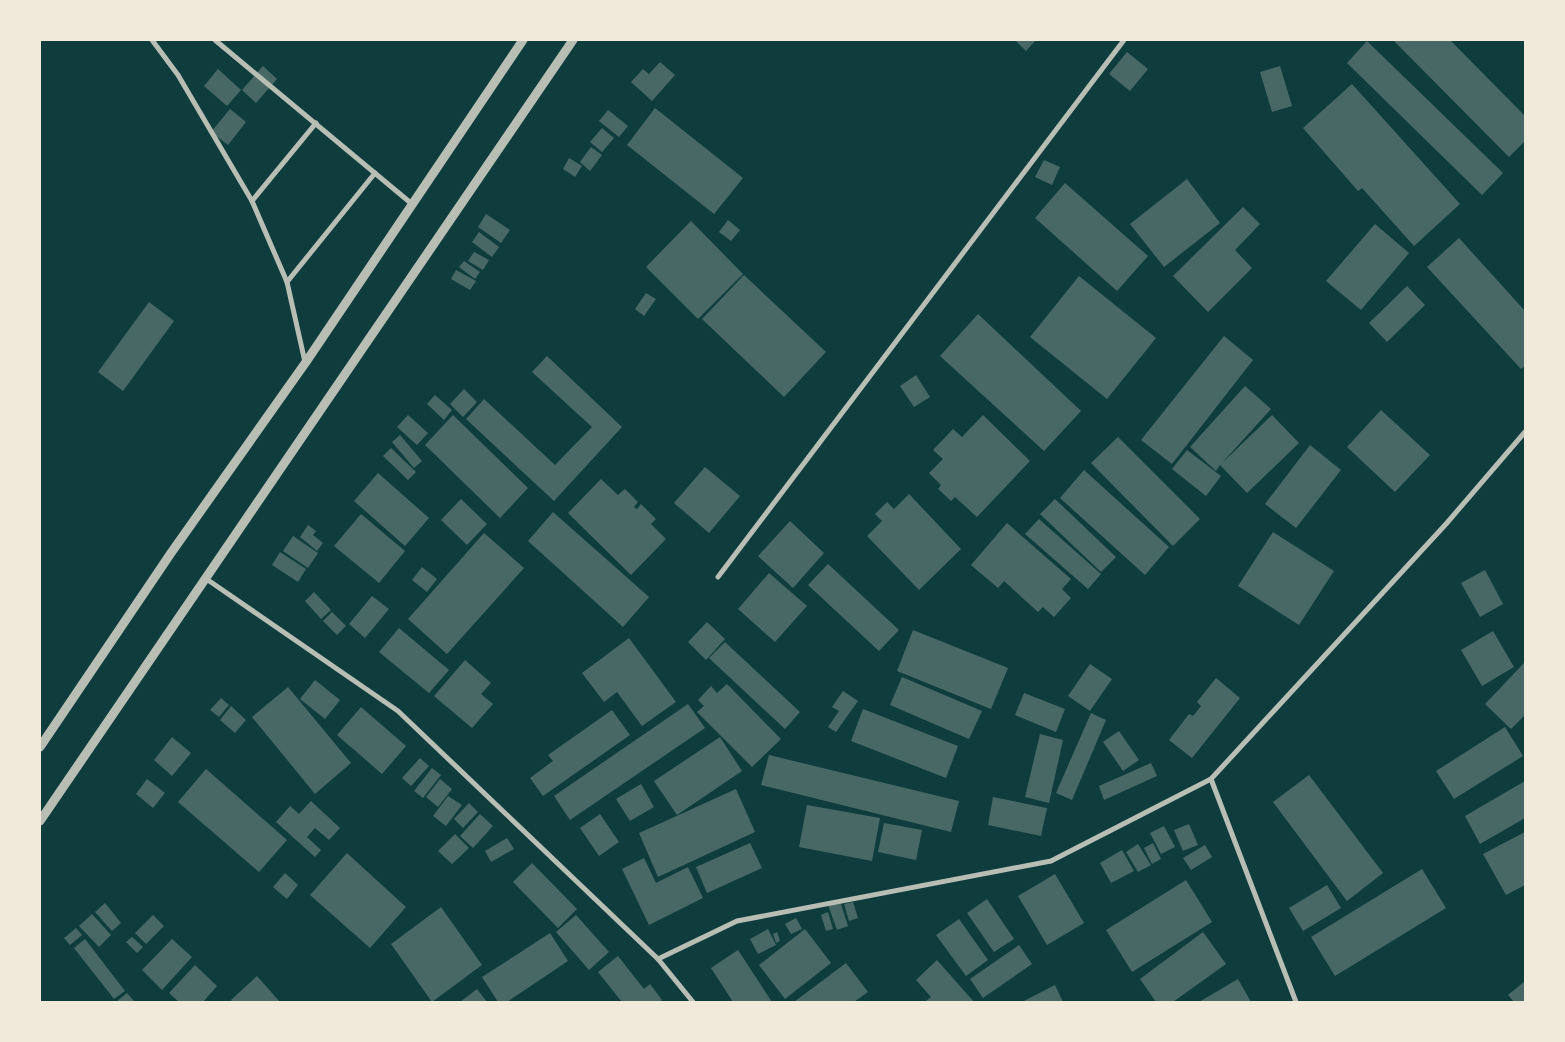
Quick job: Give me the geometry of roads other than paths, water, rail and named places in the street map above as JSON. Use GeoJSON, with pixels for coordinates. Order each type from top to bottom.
{"type":"FeatureCollection","features":[{"type":"Feature","properties":{"kind":"street"},"geometry":{"type":"LineString","coordinates":[[152,40],[178,75],[252,201],[287,282],[306,362]]}},
{"type":"Feature","properties":{"kind":"street"},"geometry":{"type":"LineString","coordinates":[[215,40],[412,204]]}},
{"type":"Feature","properties":{"kind":"street"},"geometry":{"type":"LineString","coordinates":[[40,747],[171,553],[306,362],[523,40]]}},
{"type":"Feature","properties":{"kind":"street"},"geometry":{"type":"LineString","coordinates":[[40,821],[573,40]]}},
{"type":"Feature","properties":{"kind":"street"},"geometry":{"type":"LineString","coordinates":[[718,577],[1124,40]]}},
{"type":"Feature","properties":{"kind":"street"},"geometry":{"type":"LineString","coordinates":[[252,201],[316,124]]}},
{"type":"Feature","properties":{"kind":"street"},"geometry":{"type":"LineString","coordinates":[[287,282],[375,173]]}},
{"type":"Feature","properties":{"kind":"street"},"geometry":{"type":"LineString","coordinates":[[658,960],[737,921],[1051,862],[1211,779],[1446,524],[1525,432]]}},
{"type":"Feature","properties":{"kind":"street"},"geometry":{"type":"LineString","coordinates":[[205,578],[398,711],[567,870],[658,960],[693,1002]]}},
{"type":"Feature","properties":{"kind":"street"},"geometry":{"type":"LineString","coordinates":[[1211,779],[1296,1002]]}}]}
